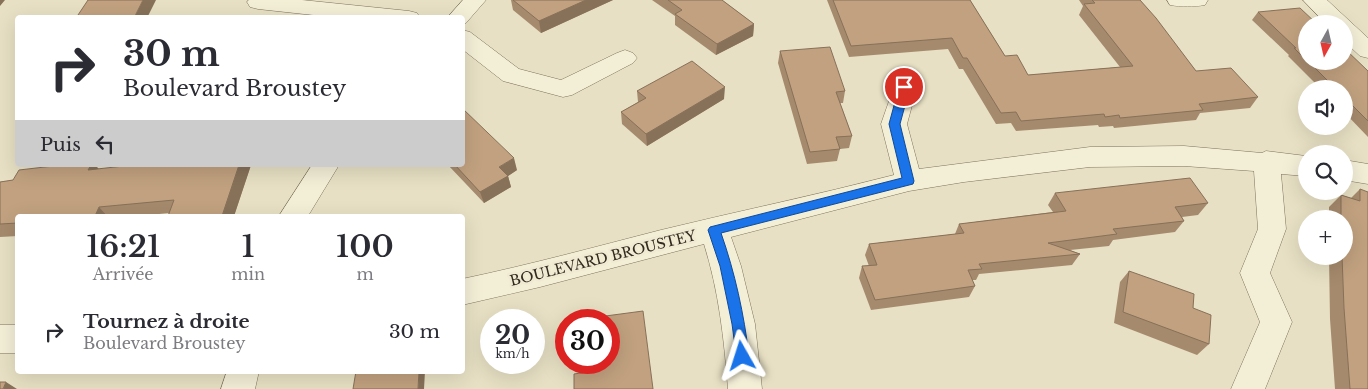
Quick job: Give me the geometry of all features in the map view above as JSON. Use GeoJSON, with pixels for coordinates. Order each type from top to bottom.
{"type":"FeatureCollection","features":[{"type":"Feature","properties":{"kind":"street"},"geometry":{"type":"LineString","coordinates":[[461,15],[475,0]]}},
{"type":"Feature","properties":{"kind":"street"},"geometry":{"type":"LineString","coordinates":[[1178,0],[1197,0]]}},
{"type":"Feature","properties":{"kind":"street"},"geometry":{"type":"LineString","coordinates":[[1314,0],[1330,15]]}},
{"type":"Feature","properties":{"kind":"street"},"geometry":{"type":"LineString","coordinates":[[258,2],[381,15]]}},
{"type":"Feature","properties":{"kind":"street"},"geometry":{"type":"LineString","coordinates":[[1353,37],[1368,52]]}},
{"type":"Feature","properties":{"kind":"street"},"geometry":{"type":"LineString","coordinates":[[465,39],[511,75],[563,89],[625,58]]}},
{"type":"Feature","properties":{"kind":"street"},"geometry":{"type":"LineString","coordinates":[[904,87],[894,124],[909,181]]}},
{"type":"Feature","properties":{"kind":"street","name":"BOULEVARD BROUSTEY"},"geometry":{"type":"LineString","coordinates":[[465,291],[540,275],[662,242],[909,181],[964,172],[1090,157],[1184,156],[1298,165]]}},
{"type":"Feature","properties":{"kind":"street"},"geometry":{"type":"LineString","coordinates":[[1248,389],[1276,322],[1255,272],[1272,229],[1266,161]]}},
{"type":"Feature","properties":{"kind":"street"},"geometry":{"type":"LineString","coordinates":[[295,214],[325,167]]}},
{"type":"Feature","properties":{"kind":"street"},"geometry":{"type":"LineString","coordinates":[[1353,172],[1368,174]]}},
{"type":"Feature","properties":{"kind":"street"},"geometry":{"type":"LineString","coordinates":[[714,230],[726,266],[739,324],[745,389]]}},
{"type":"Feature","properties":{"kind":"street"},"geometry":{"type":"LineString","coordinates":[[0,339],[15,339]]}},
{"type":"Feature","properties":{"kind":"street"},"geometry":{"type":"LineString","coordinates":[[238,389],[242,374]]}},
{"type":"Feature","properties":{"kind":"building"},"geometry":{"type":"Polygon","coordinates":[[[88,0],[143,0],[136,15],[78,15],[88,0]]]}},
{"type":"Feature","properties":{"kind":"building"},"geometry":{"type":"Polygon","coordinates":[[[513,0],[586,0],[539,21],[513,0]]]}},
{"type":"Feature","properties":{"kind":"building"},"geometry":{"type":"Polygon","coordinates":[[[668,0],[722,0],[754,24],[717,44],[675,14],[682,10],[668,0]]]}},
{"type":"Feature","properties":{"kind":"building"},"geometry":{"type":"Polygon","coordinates":[[[833,0],[970,0],[1005,56],[1017,55],[1028,75],[1133,66],[1084,4],[1095,3],[1092,0],[1140,0],[1196,71],[1231,68],[1258,97],[1199,104],[1203,110],[1120,118],[1119,115],[1105,117],[1104,114],[1021,121],[1016,112],[1001,113],[967,58],[963,58],[952,38],[851,46],[833,0]]]}},
{"type":"Feature","properties":{"kind":"building"},"geometry":{"type":"Polygon","coordinates":[[[1300,8],[1307,15],[1298,15],[1298,52],[1294,48],[1296,48],[1258,12],[1300,8]]]}},
{"type":"Feature","properties":{"kind":"building"},"geometry":{"type":"Polygon","coordinates":[[[830,47],[845,91],[836,92],[852,136],[836,137],[840,149],[810,152],[780,51],[830,47]]]}},
{"type":"Feature","properties":{"kind":"building"},"geometry":{"type":"Polygon","coordinates":[[[1353,57],[1368,71],[1368,121],[1353,106],[1353,80],[1327,80],[1317,70],[1353,70],[1353,57]]]}},
{"type":"Feature","properties":{"kind":"building"},"geometry":{"type":"Polygon","coordinates":[[[692,61],[725,87],[646,134],[621,112],[646,98],[637,91],[692,61]]]}},
{"type":"Feature","properties":{"kind":"building"},"geometry":{"type":"Polygon","coordinates":[[[465,111],[514,158],[499,167],[508,176],[480,192],[457,167],[465,167],[465,111]]]}},
{"type":"Feature","properties":{"kind":"building"},"geometry":{"type":"Polygon","coordinates":[[[45,167],[90,167],[88,170],[115,167],[238,167],[223,214],[169,214],[174,200],[99,207],[96,214],[15,214],[15,223],[0,224],[0,182],[13,180],[19,170],[45,167]]]}},
{"type":"Feature","properties":{"kind":"building"},"geometry":{"type":"Polygon","coordinates":[[[1190,178],[1208,203],[1175,207],[1184,221],[1113,229],[1117,234],[1048,243],[1080,254],[979,264],[982,269],[968,270],[975,286],[875,300],[862,266],[877,265],[869,244],[964,233],[959,224],[1066,211],[1055,193],[1190,178]]]}},
{"type":"Feature","properties":{"kind":"building"},"geometry":{"type":"Polygon","coordinates":[[[1360,189],[1368,192],[1368,389],[1350,389],[1342,265],[1353,265],[1353,210],[1341,210],[1341,200],[1353,199],[1360,201],[1360,189]]]}},
{"type":"Feature","properties":{"kind":"building"},"geometry":{"type":"Polygon","coordinates":[[[1129,271],[1194,294],[1193,308],[1211,315],[1209,344],[1123,312],[1129,271]]]}},
{"type":"Feature","properties":{"kind":"building"},"geometry":{"type":"Polygon","coordinates":[[[643,311],[653,389],[574,389],[574,374],[620,374],[620,314],[643,311]]]}},
{"type":"Feature","properties":{"kind":"building"},"geometry":{"type":"Polygon","coordinates":[[[356,374],[419,374],[418,389],[353,389],[356,374]]]}},
{"type":"Feature","properties":{"kind":"building"},"geometry":{"type":"Polygon","coordinates":[[[0,382],[6,382],[3,389],[0,389],[0,382]]]}},
{"type":"Feature","properties":{"kind":"route"},"geometry":{"type":"LineString","coordinates":[[742,356],[739,324],[726,266],[714,230],[909,181],[894,124],[904,87]]}}]}
